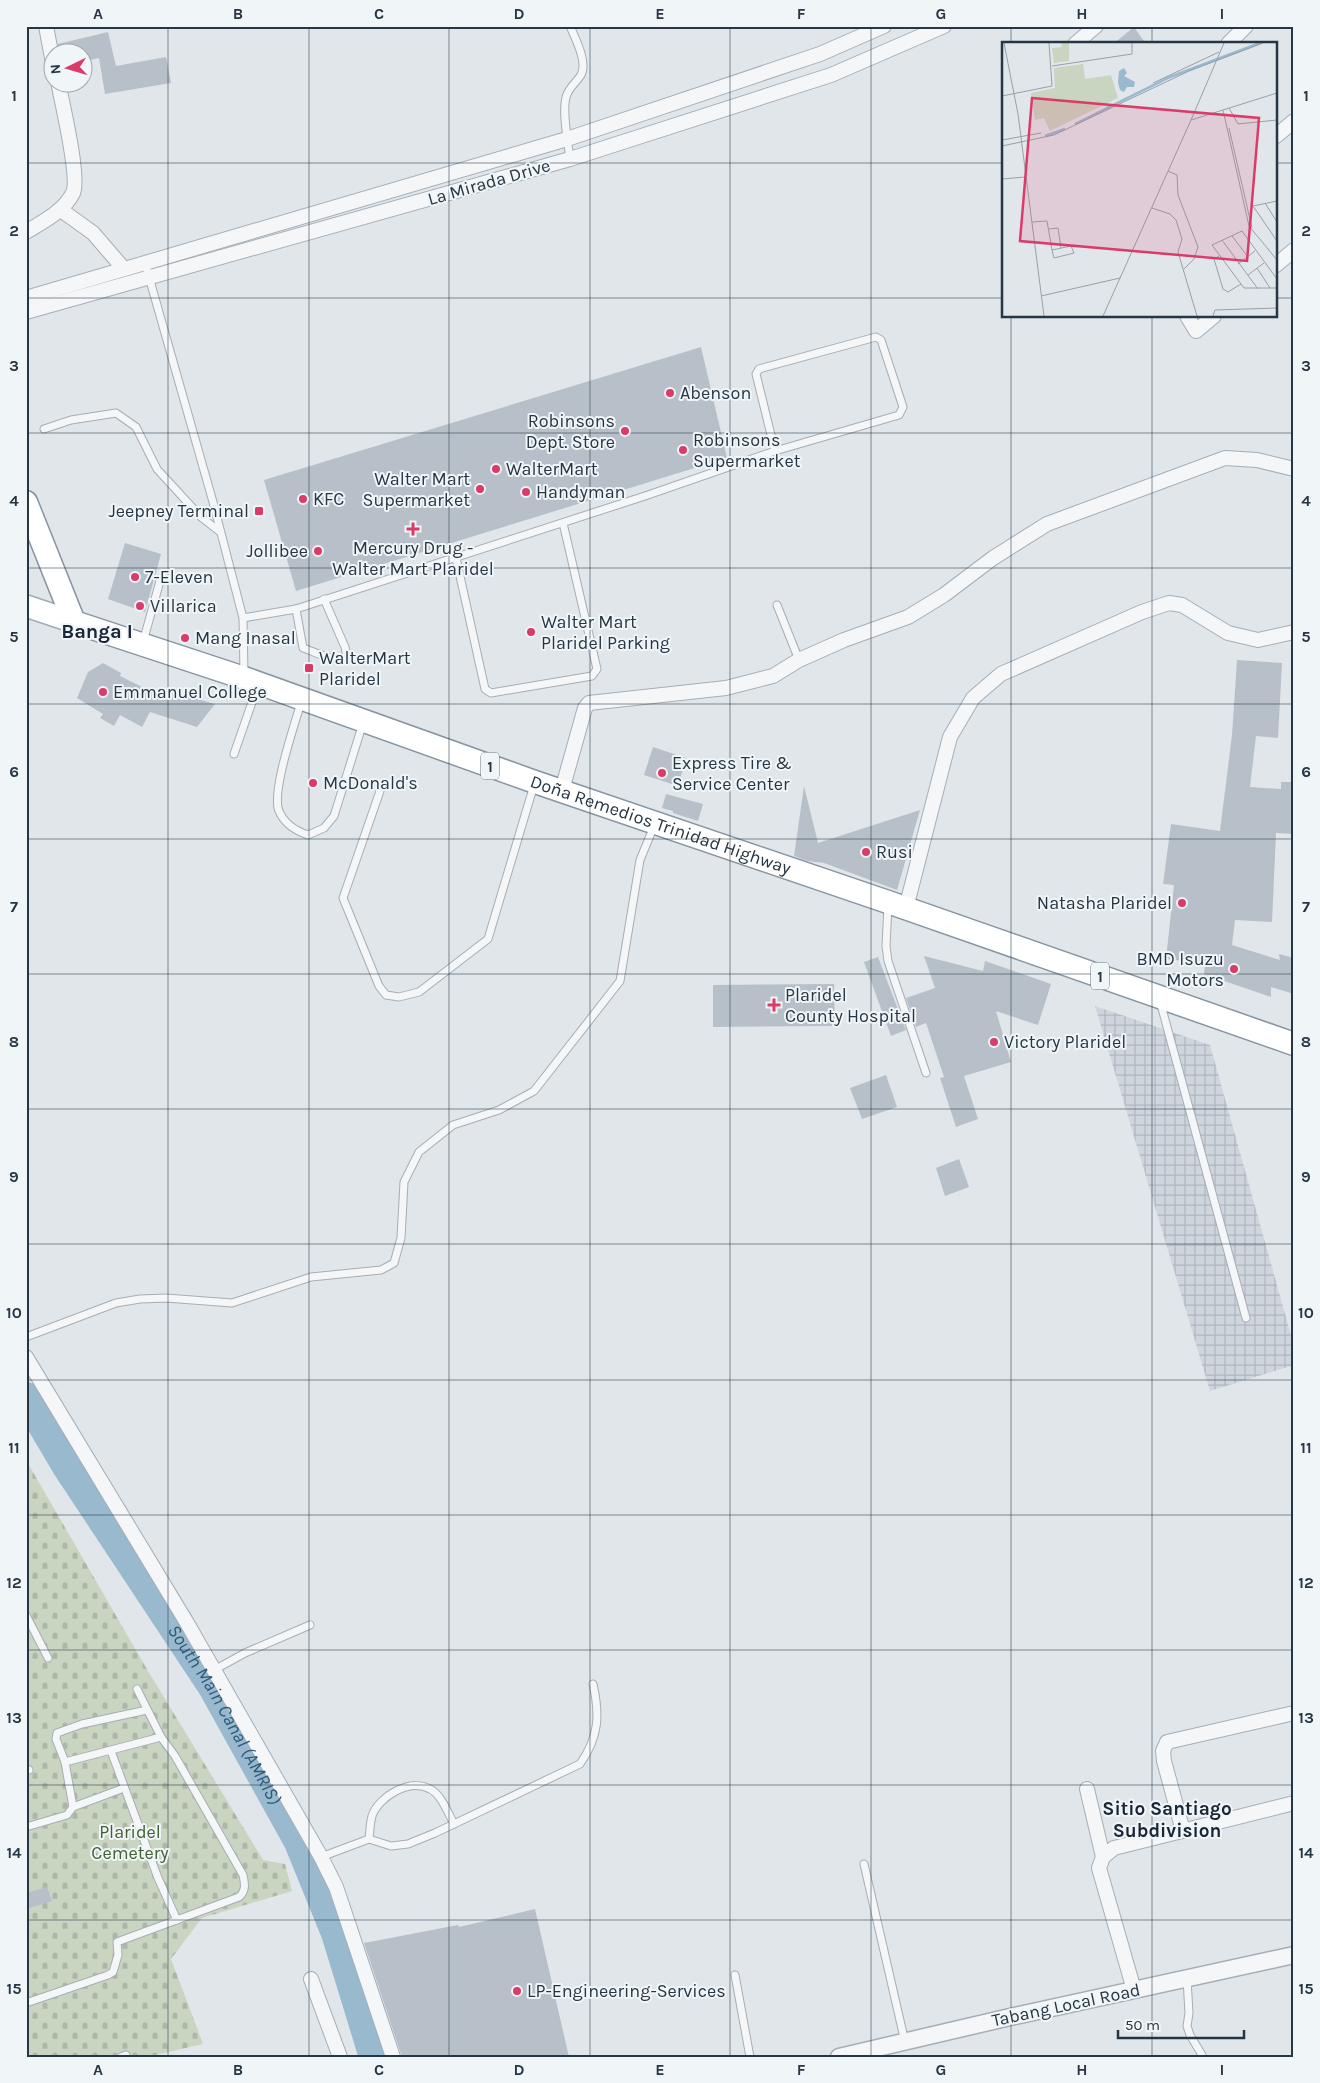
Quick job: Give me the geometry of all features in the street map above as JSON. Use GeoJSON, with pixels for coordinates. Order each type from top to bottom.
{"type":"FeatureCollection","features":[{"type":"Feature","properties":{"kind":"highway"},"geometry":{"type":"LineString","coordinates":[[26,502],[74,622]]}},
{"type":"Feature","properties":{"kind":"highway","name":"Doña Remedios Trinidad Highway"},"geometry":{"type":"LineString","coordinates":[[74,622],[251,681],[535,782],[897,905],[1294,1044]]}},
{"type":"Feature","properties":{"kind":"main road","name":"Doña Remedios Trinidad Highway"},"geometry":{"type":"LineString","coordinates":[[26,606],[74,622]]}},
{"type":"Feature","properties":{"kind":"street"},"geometry":{"type":"LineString","coordinates":[[46,26],[49,42]]}},
{"type":"Feature","properties":{"kind":"street","name":"La Mirada Drive"},"geometry":{"type":"LineString","coordinates":[[26,298],[567,140],[820,54],[884,26]]}},
{"type":"Feature","properties":{"kind":"street","name":"La Mirada Drive"},"geometry":{"type":"LineString","coordinates":[[26,312],[570,159],[830,75],[944,26]]}},
{"type":"Feature","properties":{"kind":"street"},"geometry":{"type":"LineString","coordinates":[[1077,42],[1096,26]]}},
{"type":"Feature","properties":{"kind":"street"},"geometry":{"type":"LineString","coordinates":[[1230,42],[1246,26]]}},
{"type":"Feature","properties":{"kind":"street"},"geometry":{"type":"LineString","coordinates":[[759,75],[766,96]]}},
{"type":"Feature","properties":{"kind":"street"},"geometry":{"type":"LineString","coordinates":[[26,232],[61,210],[74,191],[72,150],[60,92]]}},
{"type":"Feature","properties":{"kind":"street"},"geometry":{"type":"LineString","coordinates":[[1278,134],[1294,121]]}},
{"type":"Feature","properties":{"kind":"street"},"geometry":{"type":"LineString","coordinates":[[61,210],[93,233],[124,269]]}},
{"type":"Feature","properties":{"kind":"street"},"geometry":{"type":"LineString","coordinates":[[1278,263],[1293,252]]}},
{"type":"Feature","properties":{"kind":"street"},"geometry":{"type":"LineString","coordinates":[[1188,318],[1196,331],[1212,318]]}},
{"type":"Feature","properties":{"kind":"street"},"geometry":{"type":"LineString","coordinates":[[562,790],[585,708],[589,704],[726,688],[773,676],[799,660],[844,640],[908,617],[944,595],[993,558],[1047,524],[1225,458],[1257,460],[1294,469]]}},
{"type":"Feature","properties":{"kind":"street"},"geometry":{"type":"LineString","coordinates":[[897,905],[950,737],[973,698],[1001,674],[1142,612],[1169,603],[1182,605],[1228,633],[1258,640],[1294,632]]}},
{"type":"Feature","properties":{"kind":"street"},"geometry":{"type":"LineString","coordinates":[[26,1357],[214,1670],[321,1857],[336,1887],[393,2057]]}},
{"type":"Feature","properties":{"kind":"street"},"geometry":{"type":"LineString","coordinates":[[1183,1831],[1164,1761],[1163,1751],[1167,1742],[1294,1713]]}},
{"type":"Feature","properties":{"kind":"street"},"geometry":{"type":"LineString","coordinates":[[1087,1788],[1103,1857]]}},
{"type":"Feature","properties":{"kind":"street"},"geometry":{"type":"LineString","coordinates":[[1134,1990],[1103,1886],[1099,1868],[1103,1857],[1114,1848],[1294,1804]]}},
{"type":"Feature","properties":{"kind":"street","name":"Tabang Local Road"},"geometry":{"type":"LineString","coordinates":[[839,2057],[1294,1955]]}},
{"type":"Feature","properties":{"kind":"street"},"geometry":{"type":"LineString","coordinates":[[311,1979],[340,2057]]}},
{"type":"Feature","properties":{"kind":"lane"},"geometry":{"type":"LineString","coordinates":[[570,26],[583,63],[582,74],[572,84],[566,98],[567,140],[570,159]]}},
{"type":"Feature","properties":{"kind":"lane"},"geometry":{"type":"LineString","coordinates":[[145,263],[213,502],[219,532],[243,618],[251,681],[234,754]]}},
{"type":"Feature","properties":{"kind":"lane"},"geometry":{"type":"LineString","coordinates":[[243,618],[296,609],[563,523],[775,451],[899,415],[903,408],[881,340],[876,337],[760,369],[756,374],[775,451]]}},
{"type":"Feature","properties":{"kind":"lane"},"geometry":{"type":"LineString","coordinates":[[44,429],[71,420],[116,413],[136,427],[157,470],[201,517],[219,532]]}},
{"type":"Feature","properties":{"kind":"lane"},"geometry":{"type":"LineString","coordinates":[[456,558],[485,689],[491,692],[592,676],[597,669],[563,523]]}},
{"type":"Feature","properties":{"kind":"lane"},"geometry":{"type":"LineString","coordinates":[[142,645],[160,581]]}},
{"type":"Feature","properties":{"kind":"lane"},"geometry":{"type":"LineString","coordinates":[[296,609],[304,648],[336,659],[342,659],[347,656],[345,647],[324,599]]}},
{"type":"Feature","properties":{"kind":"lane"},"geometry":{"type":"LineString","coordinates":[[777,605],[799,660]]}},
{"type":"Feature","properties":{"kind":"lane"},"geometry":{"type":"LineString","coordinates":[[302,699],[277,792],[279,810],[288,823],[297,831],[308,835],[324,828],[334,816],[364,721]]}},
{"type":"Feature","properties":{"kind":"lane"},"geometry":{"type":"LineString","coordinates":[[380,791],[343,898],[379,986],[386,995],[399,997],[419,992],[488,939],[535,782]]}},
{"type":"Feature","properties":{"kind":"lane"},"geometry":{"type":"LineString","coordinates":[[26,1337],[116,1303],[140,1299],[166,1298],[232,1303],[311,1277],[381,1270],[394,1263],[401,1238],[404,1182],[418,1152],[453,1125],[499,1110],[534,1091],[620,981],[640,860],[656,822]]}},
{"type":"Feature","properties":{"kind":"lane"},"geometry":{"type":"LineString","coordinates":[[897,905],[886,946],[888,961],[926,1073]]}},
{"type":"Feature","properties":{"kind":"lane"},"geometry":{"type":"LineString","coordinates":[[1158,997],[1246,1318]]}},
{"type":"Feature","properties":{"kind":"lane"},"geometry":{"type":"LineString","coordinates":[[26,1615],[48,1658]]}},
{"type":"Feature","properties":{"kind":"lane"},"geometry":{"type":"LineString","coordinates":[[214,1670],[245,1653],[310,1625]]}},
{"type":"Feature","properties":{"kind":"lane"},"geometry":{"type":"LineString","coordinates":[[321,1857],[369,1839],[391,1846],[408,1844],[580,1764],[588,1752],[596,1732],[596,1698],[593,1684]]}},
{"type":"Feature","properties":{"kind":"lane"},"geometry":{"type":"LineString","coordinates":[[26,2002],[108,1975],[113,1972],[117,1963],[117,1942],[239,1897],[245,1886],[243,1875],[175,1756],[162,1737],[138,1689]]}},
{"type":"Feature","properties":{"kind":"lane"},"geometry":{"type":"LineString","coordinates":[[74,1807],[65,1762],[56,1739],[57,1733],[82,1724],[147,1710]]}},
{"type":"Feature","properties":{"kind":"lane"},"geometry":{"type":"LineString","coordinates":[[65,1762],[162,1737]]}},
{"type":"Feature","properties":{"kind":"lane"},"geometry":{"type":"LineString","coordinates":[[111,1750],[158,1878],[177,1920]]}},
{"type":"Feature","properties":{"kind":"lane"},"geometry":{"type":"LineString","coordinates":[[369,1839],[375,1809],[388,1795],[408,1786],[430,1789],[437,1794],[454,1824]]}},
{"type":"Feature","properties":{"kind":"lane"},"geometry":{"type":"LineString","coordinates":[[26,1827],[67,1815],[74,1807],[124,1788]]}},
{"type":"Feature","properties":{"kind":"lane"},"geometry":{"type":"LineString","coordinates":[[864,1864],[905,2042]]}},
{"type":"Feature","properties":{"kind":"lane"},"geometry":{"type":"LineString","coordinates":[[735,1975],[750,2057]]}},
{"type":"Feature","properties":{"kind":"lane"},"geometry":{"type":"LineString","coordinates":[[1187,1979],[1189,2013],[1187,2026],[1202,2055]]}},
{"type":"Feature","properties":{"kind":"shaded area"},"geometry":{"type":"Polygon","coordinates":[[[1095,1006],[1210,1045],[1294,1346],[1294,1365],[1210,1391],[1095,1006]]]}},
{"type":"Feature","properties":{"kind":"green space","name":"Plaridel Cemetery"},"geometry":{"type":"Polygon","coordinates":[[[26,1460],[148,1671],[263,1860],[285,1864],[292,1891],[202,1918],[171,1959],[203,2044],[147,2057],[26,2057],[26,1460]]]}},
{"type":"Feature","properties":{"kind":"building"},"geometry":{"type":"Polygon","coordinates":[[[1134,27],[1145,42],[1115,42],[1134,27]]]}},
{"type":"Feature","properties":{"kind":"building"},"geometry":{"type":"Polygon","coordinates":[[[108,32],[116,66],[166,57],[171,83],[105,94],[99,58],[92,60],[92,42],[66,42],[108,32]]]}},
{"type":"Feature","properties":{"kind":"building","name":"WalterMart"},"geometry":{"type":"Polygon","coordinates":[[[701,347],[727,458],[296,591],[264,480],[701,347]]]}},
{"type":"Feature","properties":{"kind":"building","name":"7-Eleven"},"geometry":{"type":"Polygon","coordinates":[[[125,543],[161,554],[145,612],[108,599],[125,543]]]}},
{"type":"Feature","properties":{"kind":"building"},"geometry":{"type":"Polygon","coordinates":[[[1237,660],[1282,663],[1278,738],[1256,736],[1250,787],[1281,789],[1281,782],[1294,782],[1294,834],[1276,833],[1272,922],[1235,920],[1232,945],[1280,960],[1279,954],[1294,958],[1294,994],[1271,987],[1271,997],[1204,974],[1205,963],[1166,959],[1174,885],[1163,884],[1171,824],[1220,831],[1232,735],[1237,660]]]}},
{"type":"Feature","properties":{"kind":"building"},"geometry":{"type":"Polygon","coordinates":[[[103,663],[121,673],[120,676],[162,697],[166,690],[215,704],[197,727],[150,712],[142,727],[120,715],[114,726],[100,718],[103,714],[77,698],[88,672],[103,663]]]}},
{"type":"Feature","properties":{"kind":"building"},"geometry":{"type":"Polygon","coordinates":[[[653,747],[686,758],[678,786],[644,775],[653,747]]]}},
{"type":"Feature","properties":{"kind":"building","name":"Rusi"},"geometry":{"type":"Polygon","coordinates":[[[804,786],[818,843],[920,810],[897,890],[824,863],[807,861],[794,856],[804,786]]]}},
{"type":"Feature","properties":{"kind":"building"},"geometry":{"type":"Polygon","coordinates":[[[666,794],[703,804],[698,821],[662,808],[666,794]]]}},
{"type":"Feature","properties":{"kind":"building"},"geometry":{"type":"Polygon","coordinates":[[[924,956],[983,971],[985,961],[1051,984],[1038,1025],[996,1011],[1011,1062],[964,1076],[978,1119],[956,1127],[940,1078],[944,1077],[926,1023],[916,1027],[906,998],[935,988],[924,956]]]}},
{"type":"Feature","properties":{"kind":"building"},"geometry":{"type":"Polygon","coordinates":[[[878,957],[906,1030],[891,1036],[864,962],[878,957]]]}},
{"type":"Feature","properties":{"kind":"building","name":"Plaridel County Hospital"},"geometry":{"type":"Polygon","coordinates":[[[834,984],[835,1026],[713,1027],[713,985],[834,984]]]}},
{"type":"Feature","properties":{"kind":"building"},"geometry":{"type":"Polygon","coordinates":[[[886,1075],[897,1107],[862,1119],[850,1088],[886,1075]]]}},
{"type":"Feature","properties":{"kind":"building"},"geometry":{"type":"Polygon","coordinates":[[[959,1159],[969,1187],[945,1196],[936,1168],[959,1159]]]}},
{"type":"Feature","properties":{"kind":"building"},"geometry":{"type":"Polygon","coordinates":[[[47,1887],[52,1901],[26,1909],[26,1893],[47,1887]]]}},
{"type":"Feature","properties":{"kind":"building"},"geometry":{"type":"Polygon","coordinates":[[[535,1909],[569,2057],[402,2057],[364,1943],[458,1925],[459,1927],[535,1909]]]}},
{"type":"Feature","properties":{"kind":"waterway","name":"South Main Canal (AMRIS)"},"geometry":{"type":"LineString","coordinates":[[26,1397],[68,1468],[213,1687],[299,1842],[336,1933],[374,2057]]}},
{"type":"Feature","properties":{"kind":"place","name":"Abenson"},"geometry":{"type":"Point","coordinates":[670,393]}},
{"type":"Feature","properties":{"kind":"place","name":"Robinsons Dept. Store"},"geometry":{"type":"Point","coordinates":[625,431]}},
{"type":"Feature","properties":{"kind":"place","name":"Robinsons Supermarket"},"geometry":{"type":"Point","coordinates":[683,450]}},
{"type":"Feature","properties":{"kind":"place","name":"WalterMart"},"geometry":{"type":"Point","coordinates":[496,469]}},
{"type":"Feature","properties":{"kind":"place","name":"Walter Mart Supermarket"},"geometry":{"type":"Point","coordinates":[480,489]}},
{"type":"Feature","properties":{"kind":"place","name":"Handyman"},"geometry":{"type":"Point","coordinates":[526,492]}},
{"type":"Feature","properties":{"kind":"place","name":"KFC"},"geometry":{"type":"Point","coordinates":[303,499]}},
{"type":"Feature","properties":{"kind":"place","name":"Jeepney Terminal"},"geometry":{"type":"Point","coordinates":[259,511]}},
{"type":"Feature","properties":{"kind":"place","name":"Mercury Drug - Walter Mart Plaridel"},"geometry":{"type":"Point","coordinates":[413,529]}},
{"type":"Feature","properties":{"kind":"place","name":"Jollibee"},"geometry":{"type":"Point","coordinates":[318,551]}},
{"type":"Feature","properties":{"kind":"place","name":"7-Eleven"},"geometry":{"type":"Point","coordinates":[135,577]}},
{"type":"Feature","properties":{"kind":"place","name":"Villarica"},"geometry":{"type":"Point","coordinates":[140,606]}},
{"type":"Feature","properties":{"kind":"place","name":"Walter Mart Plaridel Parking"},"geometry":{"type":"Point","coordinates":[531,632]}},
{"type":"Feature","properties":{"kind":"place","name":"Mang Inasal"},"geometry":{"type":"Point","coordinates":[185,638]}},
{"type":"Feature","properties":{"kind":"place","name":"WalterMart Plaridel"},"geometry":{"type":"Point","coordinates":[309,668]}},
{"type":"Feature","properties":{"kind":"place","name":"Emmanuel College"},"geometry":{"type":"Point","coordinates":[103,692]}},
{"type":"Feature","properties":{"kind":"place","name":"Express Tire & Service Center"},"geometry":{"type":"Point","coordinates":[662,773]}},
{"type":"Feature","properties":{"kind":"place","name":"McDonald's"},"geometry":{"type":"Point","coordinates":[313,783]}},
{"type":"Feature","properties":{"kind":"place","name":"Rusi"},"geometry":{"type":"Point","coordinates":[866,852]}},
{"type":"Feature","properties":{"kind":"place","name":"Natasha Plaridel"},"geometry":{"type":"Point","coordinates":[1182,903]}},
{"type":"Feature","properties":{"kind":"place","name":"BMD Isuzu Motors"},"geometry":{"type":"Point","coordinates":[1234,969]}},
{"type":"Feature","properties":{"kind":"place","name":"Plaridel County Hospital"},"geometry":{"type":"Point","coordinates":[774,1005]}},
{"type":"Feature","properties":{"kind":"place","name":"Victory Plaridel"},"geometry":{"type":"Point","coordinates":[994,1042]}},
{"type":"Feature","properties":{"kind":"place","name":"LP-Engineering-Services"},"geometry":{"type":"Point","coordinates":[517,1991]}},
{"type":"Feature","properties":{"kind":"district","name":"Banga I"},"geometry":{"type":"Point","coordinates":[97,631]}},
{"type":"Feature","properties":{"kind":"district","name":"Sitio Santiago Subdivision"},"geometry":{"type":"Point","coordinates":[1167,1819]}}]}
